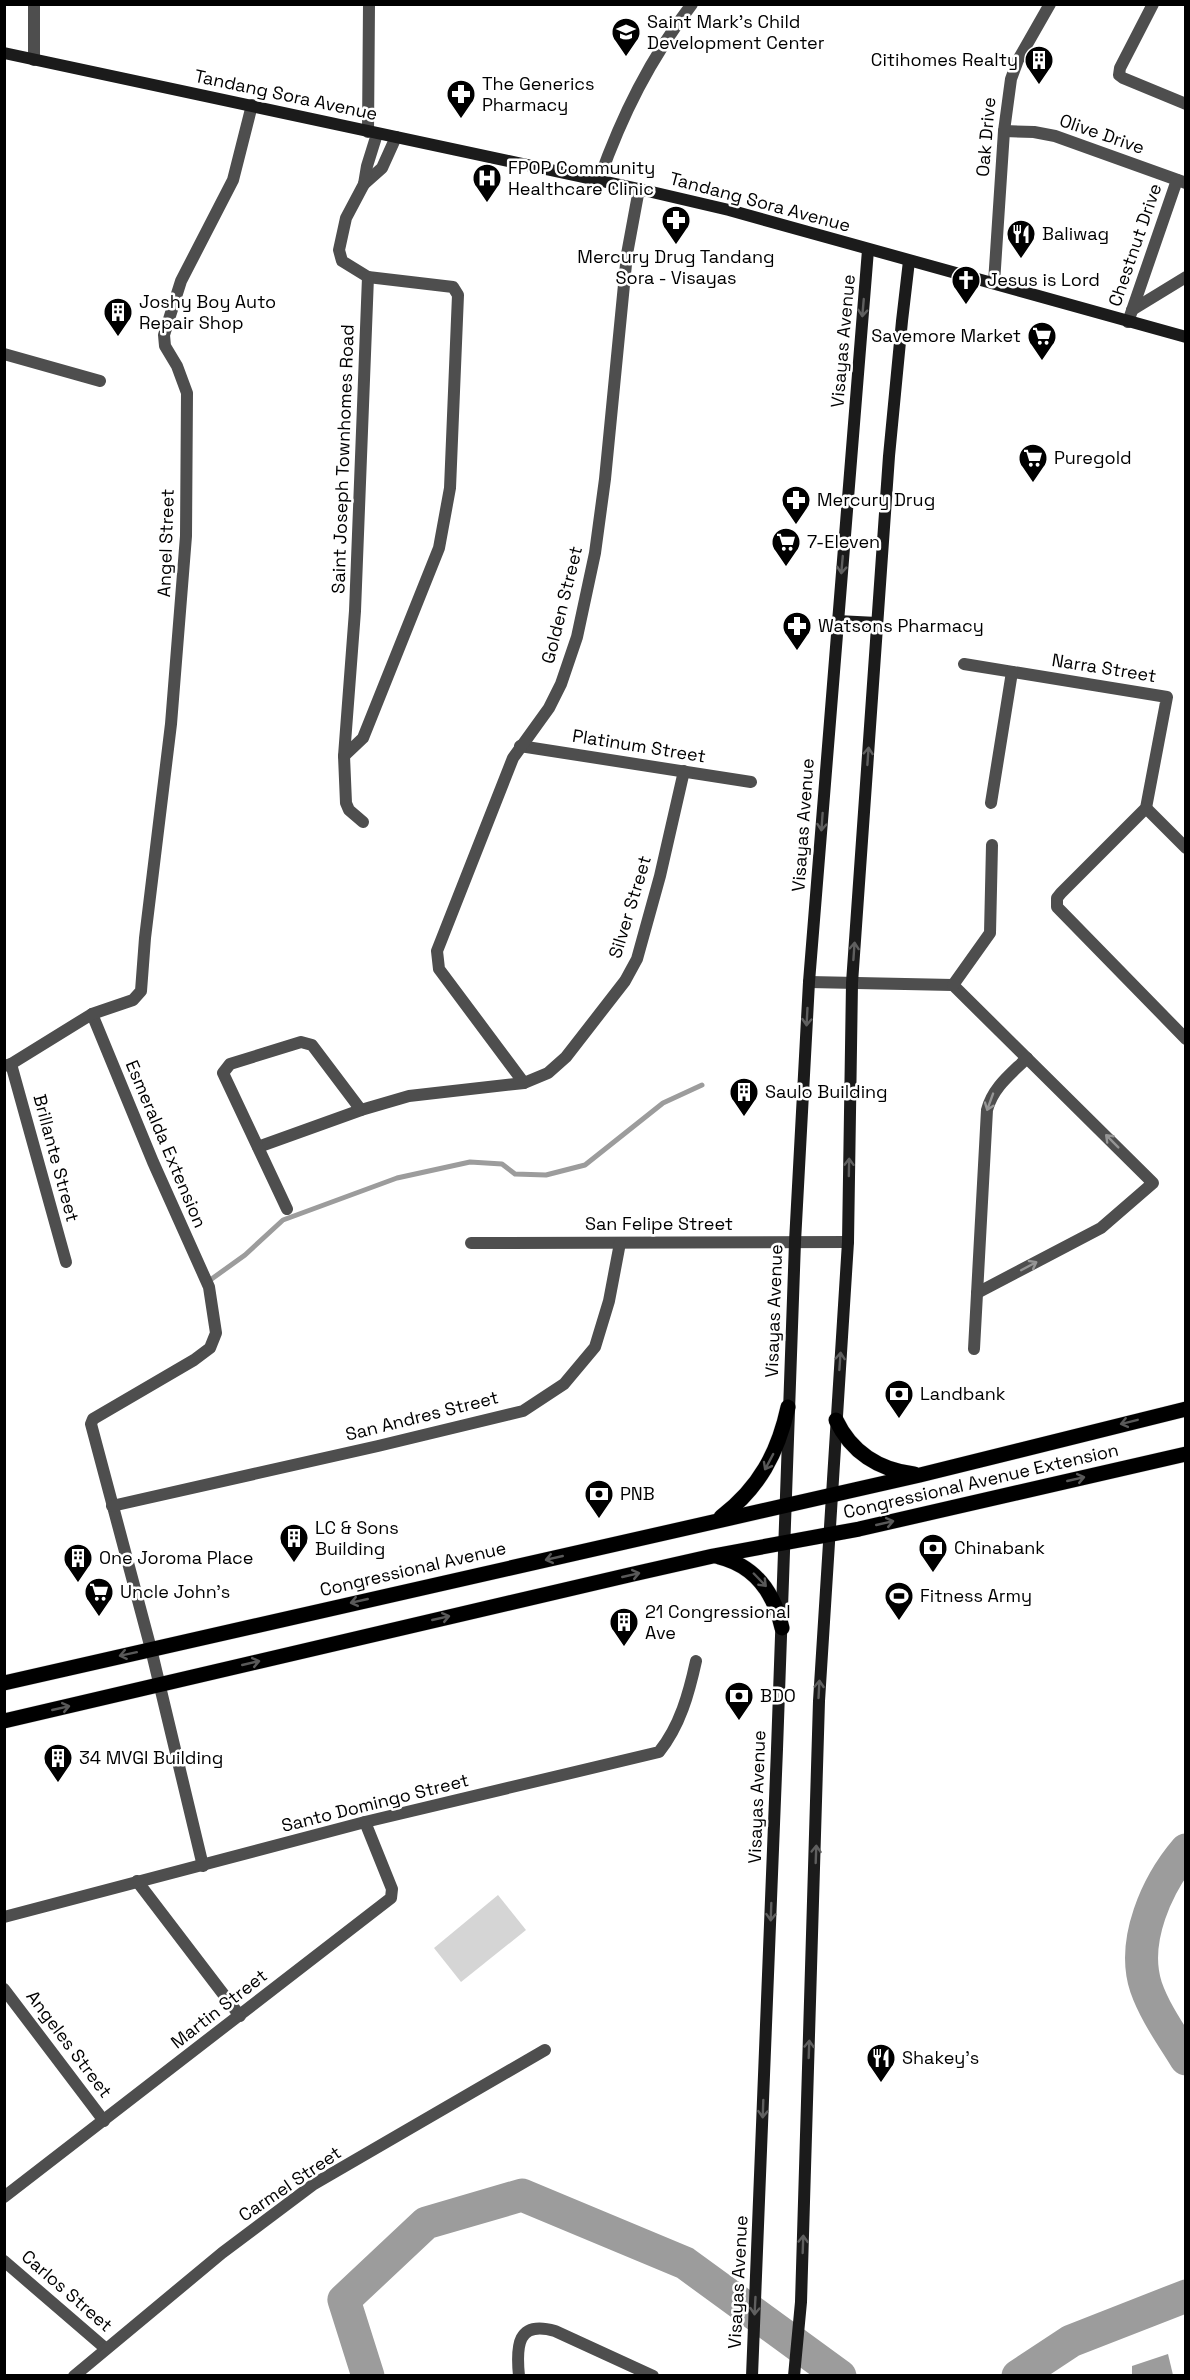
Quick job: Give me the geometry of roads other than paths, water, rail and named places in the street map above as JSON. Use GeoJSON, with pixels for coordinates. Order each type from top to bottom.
{"type":"FeatureCollection","features":[{"type":"Feature","properties":{"kind":"main road","name":"Tandang Sora Avenue"},"geometry":{"type":"LineString","coordinates":[[4,53],[599,180],[729,210],[909,261],[1130,316],[1185,337]]}},
{"type":"Feature","properties":{"kind":"main road","name":"Visayas Avenue"},"geometry":{"type":"LineString","coordinates":[[752,2376],[782,1628],[788,1407],[809,982],[868,250]]}},
{"type":"Feature","properties":{"kind":"main road"},"geometry":{"type":"LineString","coordinates":[[795,2369],[801,2302],[818,1712],[848,1242],[852,983],[889,456],[909,261]]}},
{"type":"Feature","properties":{"kind":"main road"},"geometry":{"type":"LineString","coordinates":[[837,621],[877,622]]}},
{"type":"Feature","properties":{"kind":"main road"},"geometry":{"type":"LineString","coordinates":[[713,1522],[738,1504],[761,1477],[778,1443],[788,1407]]}},
{"type":"Feature","properties":{"kind":"main road","name":"Congressional Avenue Extension"},"geometry":{"type":"LineString","coordinates":[[831,1494],[920,1475],[1185,1408]]}},
{"type":"Feature","properties":{"kind":"main road"},"geometry":{"type":"LineString","coordinates":[[836,1420],[849,1441],[869,1459],[894,1470],[920,1475]]}},
{"type":"Feature","properties":{"kind":"main road","name":"Congressional Avenue Extension"},"geometry":{"type":"LineString","coordinates":[[785,1544],[1185,1454]]}},
{"type":"Feature","properties":{"kind":"main road","name":"Congressional Avenue"},"geometry":{"type":"LineString","coordinates":[[4,1683],[831,1494]]}},
{"type":"Feature","properties":{"kind":"main road"},"geometry":{"type":"LineString","coordinates":[[4,1721],[713,1557],[785,1544]]}},
{"type":"Feature","properties":{"kind":"main road"},"geometry":{"type":"LineString","coordinates":[[713,1557],[743,1566],[762,1582],[776,1606],[782,1628]]}},
{"type":"Feature","properties":{"kind":"street"},"geometry":{"type":"LineString","coordinates":[[34,4],[34,60]]}},
{"type":"Feature","properties":{"kind":"street"},"geometry":{"type":"LineString","coordinates":[[344,756],[363,738],[439,548],[450,488],[458,295],[453,287],[368,277],[342,261],[339,250],[346,218],[364,184],[372,133],[369,4]]}},
{"type":"Feature","properties":{"kind":"street"},"geometry":{"type":"LineString","coordinates":[[599,180],[617,131],[638,85],[692,4]]}},
{"type":"Feature","properties":{"kind":"street","name":"Oak Drive"},"geometry":{"type":"LineString","coordinates":[[994,283],[1004,131],[1011,79],[1018,60],[1050,4]]}},
{"type":"Feature","properties":{"kind":"street"},"geometry":{"type":"LineString","coordinates":[[1153,4],[1119,68],[1119,75],[1185,104]]}},
{"type":"Feature","properties":{"kind":"street","name":"Angel Street"},"geometry":{"type":"LineString","coordinates":[[92,1014],[133,1000],[142,987],[145,938],[171,724],[186,536],[187,393],[177,366],[165,346],[164,334],[181,280],[233,180],[252,105]]}},
{"type":"Feature","properties":{"kind":"street","name":"Olive Drive"},"geometry":{"type":"LineString","coordinates":[[1004,131],[1034,132],[1054,136],[1181,181]]}},
{"type":"Feature","properties":{"kind":"street"},"geometry":{"type":"LineString","coordinates":[[364,184],[382,168],[396,137]]}},
{"type":"Feature","properties":{"kind":"street","name":"Chestnut Drive"},"geometry":{"type":"LineString","coordinates":[[1130,316],[1181,181]]}},
{"type":"Feature","properties":{"kind":"street","name":"Golden Street"},"geometry":{"type":"LineString","coordinates":[[524,1083],[439,969],[436,951],[513,758],[549,708],[561,684],[577,637],[595,553],[605,479],[627,254],[639,189]]}},
{"type":"Feature","properties":{"kind":"street"},"geometry":{"type":"LineString","coordinates":[[1130,316],[1185,276]]}},
{"type":"Feature","properties":{"kind":"street","name":"Saint Joseph Townhomes Road"},"geometry":{"type":"LineString","coordinates":[[363,822],[349,810],[346,803],[344,756],[355,611],[368,277]]}},
{"type":"Feature","properties":{"kind":"street"},"geometry":{"type":"LineString","coordinates":[[4,354],[100,381]]}},
{"type":"Feature","properties":{"kind":"street","name":"Narra Street"},"geometry":{"type":"LineString","coordinates":[[964,664],[1167,697],[1146,808]]}},
{"type":"Feature","properties":{"kind":"street"},"geometry":{"type":"LineString","coordinates":[[991,803],[1012,672]]}},
{"type":"Feature","properties":{"kind":"street","name":"Platinum Street"},"geometry":{"type":"LineString","coordinates":[[520,746],[752,782]]}},
{"type":"Feature","properties":{"kind":"street","name":"Silver Street"},"geometry":{"type":"LineString","coordinates":[[258,1147],[361,1110],[409,1096],[524,1083],[548,1072],[566,1057],[625,981],[637,959],[660,876],[684,771]]}},
{"type":"Feature","properties":{"kind":"street"},"geometry":{"type":"LineString","coordinates":[[1185,848],[1146,808],[1057,898],[1058,907],[1185,1039]]}},
{"type":"Feature","properties":{"kind":"street"},"geometry":{"type":"LineString","coordinates":[[953,985],[990,933],[992,845]]}},
{"type":"Feature","properties":{"kind":"street"},"geometry":{"type":"LineString","coordinates":[[809,982],[953,985],[1154,1183],[1101,1228],[977,1293]]}},
{"type":"Feature","properties":{"kind":"street"},"geometry":{"type":"LineString","coordinates":[[8,1065],[92,1014]]}},
{"type":"Feature","properties":{"kind":"street","name":"Esmeralda Extension"},"geometry":{"type":"LineString","coordinates":[[92,1014],[153,1162],[209,1287],[216,1333],[210,1348],[194,1360],[93,1419],[91,1424],[112,1506]]}},
{"type":"Feature","properties":{"kind":"street"},"geometry":{"type":"LineString","coordinates":[[286,1209],[223,1073],[230,1064],[301,1042],[312,1045],[361,1110]]}},
{"type":"Feature","properties":{"kind":"street"},"geometry":{"type":"LineString","coordinates":[[974,1349],[987,1110],[990,1097],[1027,1058]]}},
{"type":"Feature","properties":{"kind":"street","name":"Brillante Street"},"geometry":{"type":"LineString","coordinates":[[8,1065],[66,1262]]}},
{"type":"Feature","properties":{"kind":"street","name":"San Felipe Street"},"geometry":{"type":"LineString","coordinates":[[471,1243],[848,1242]]}},
{"type":"Feature","properties":{"kind":"street","name":"San Andres Street"},"geometry":{"type":"LineString","coordinates":[[112,1506],[523,1411],[564,1384],[596,1347],[609,1301],[620,1243]]}},
{"type":"Feature","properties":{"kind":"street"},"geometry":{"type":"LineString","coordinates":[[112,1506],[151,1649],[203,1866]]}},
{"type":"Feature","properties":{"kind":"street","name":"Santo Domingo Street"},"geometry":{"type":"LineString","coordinates":[[4,1917],[365,1822],[659,1752],[674,1730],[690,1691],[696,1661]]}},
{"type":"Feature","properties":{"kind":"street","name":"Martin Street"},"geometry":{"type":"LineString","coordinates":[[4,2197],[391,1898],[392,1889],[365,1822]]}},
{"type":"Feature","properties":{"kind":"street"},"geometry":{"type":"LineString","coordinates":[[137,1881],[240,2016]]}},
{"type":"Feature","properties":{"kind":"street","name":"Angeles Street"},"geometry":{"type":"LineString","coordinates":[[4,1989],[104,2121]]}},
{"type":"Feature","properties":{"kind":"street","name":"Carmel Street"},"geometry":{"type":"LineString","coordinates":[[74,2376],[222,2253],[314,2184],[545,2050]]}},
{"type":"Feature","properties":{"kind":"street","name":"Carlos Street"},"geometry":{"type":"LineString","coordinates":[[4,2260],[105,2348]]}},
{"type":"Feature","properties":{"kind":"street"},"geometry":{"type":"LineString","coordinates":[[519,2376],[518,2346],[525,2333],[539,2327],[555,2331],[653,2376]]}},
{"type":"Feature","properties":{"kind":"waterway"},"geometry":{"type":"LineString","coordinates":[[206,1283],[245,1255],[283,1220],[397,1178],[470,1162],[502,1164],[515,1174],[546,1175],[585,1165],[663,1103],[702,1085]]}},
{"type":"Feature","properties":{"kind":"waterway"},"geometry":{"type":"LineString","coordinates":[[1186,1850],[1165,1879],[1157,1896],[1144,1932],[1142,1951],[1142,1969],[1150,1997],[1186,2059]]}},
{"type":"Feature","properties":{"kind":"waterway"},"geometry":{"type":"LineString","coordinates":[[368,2376],[344,2300],[426,2223],[522,2195],[685,2263],[840,2376]]}},
{"type":"Feature","properties":{"kind":"waterway"},"geometry":{"type":"LineString","coordinates":[[1018,2376],[1071,2341],[1186,2296]]}},
{"type":"Feature","properties":{"kind":"place","name":"Saint Mark's Child Development Center"},"geometry":{"type":"Point","coordinates":[626,58]}},
{"type":"Feature","properties":{"kind":"place","name":"Citihomes Realty"},"geometry":{"type":"Point","coordinates":[1039,86]}},
{"type":"Feature","properties":{"kind":"place","name":"The Generics Pharmacy"},"geometry":{"type":"Point","coordinates":[461,120]}},
{"type":"Feature","properties":{"kind":"place","name":"FPOP Community Healthcare Clinic"},"geometry":{"type":"Point","coordinates":[487,204]}},
{"type":"Feature","properties":{"kind":"place","name":"Mercury Drug Tandang Sora - Visayas"},"geometry":{"type":"Point","coordinates":[676,246]}},
{"type":"Feature","properties":{"kind":"place","name":"Baliwag"},"geometry":{"type":"Point","coordinates":[1021,260]}},
{"type":"Feature","properties":{"kind":"place","name":"Jesus is Lord"},"geometry":{"type":"Point","coordinates":[966,306]}},
{"type":"Feature","properties":{"kind":"place","name":"Joshy Boy Auto Repair Shop"},"geometry":{"type":"Point","coordinates":[118,338]}},
{"type":"Feature","properties":{"kind":"place","name":"Savemore Market"},"geometry":{"type":"Point","coordinates":[1042,362]}},
{"type":"Feature","properties":{"kind":"place","name":"Puregold"},"geometry":{"type":"Point","coordinates":[1033,484]}},
{"type":"Feature","properties":{"kind":"place","name":"Mercury Drug"},"geometry":{"type":"Point","coordinates":[796,526]}},
{"type":"Feature","properties":{"kind":"place","name":"7-Eleven"},"geometry":{"type":"Point","coordinates":[786,568]}},
{"type":"Feature","properties":{"kind":"place","name":"Watsons Pharmacy"},"geometry":{"type":"Point","coordinates":[797,652]}},
{"type":"Feature","properties":{"kind":"place","name":"Saulo Building"},"geometry":{"type":"Point","coordinates":[744,1118]}},
{"type":"Feature","properties":{"kind":"place","name":"Landbank"},"geometry":{"type":"Point","coordinates":[899,1420]}},
{"type":"Feature","properties":{"kind":"place","name":"PNB"},"geometry":{"type":"Point","coordinates":[599,1520]}},
{"type":"Feature","properties":{"kind":"place","name":"LC & Sons Building"},"geometry":{"type":"Point","coordinates":[294,1564]}},
{"type":"Feature","properties":{"kind":"place","name":"Chinabank"},"geometry":{"type":"Point","coordinates":[933,1574]}},
{"type":"Feature","properties":{"kind":"place","name":"One Joroma Place"},"geometry":{"type":"Point","coordinates":[78,1584]}},
{"type":"Feature","properties":{"kind":"place","name":"Uncle John's"},"geometry":{"type":"Point","coordinates":[99,1618]}},
{"type":"Feature","properties":{"kind":"place","name":"Fitness Army"},"geometry":{"type":"Point","coordinates":[899,1622]}},
{"type":"Feature","properties":{"kind":"place","name":"21 Congressional Ave"},"geometry":{"type":"Point","coordinates":[624,1648]}},
{"type":"Feature","properties":{"kind":"place","name":"BDO"},"geometry":{"type":"Point","coordinates":[739,1722]}},
{"type":"Feature","properties":{"kind":"place","name":"34 MVGI Building"},"geometry":{"type":"Point","coordinates":[58,1784]}},
{"type":"Feature","properties":{"kind":"place","name":"Shakey's"},"geometry":{"type":"Point","coordinates":[881,2084]}}]}
